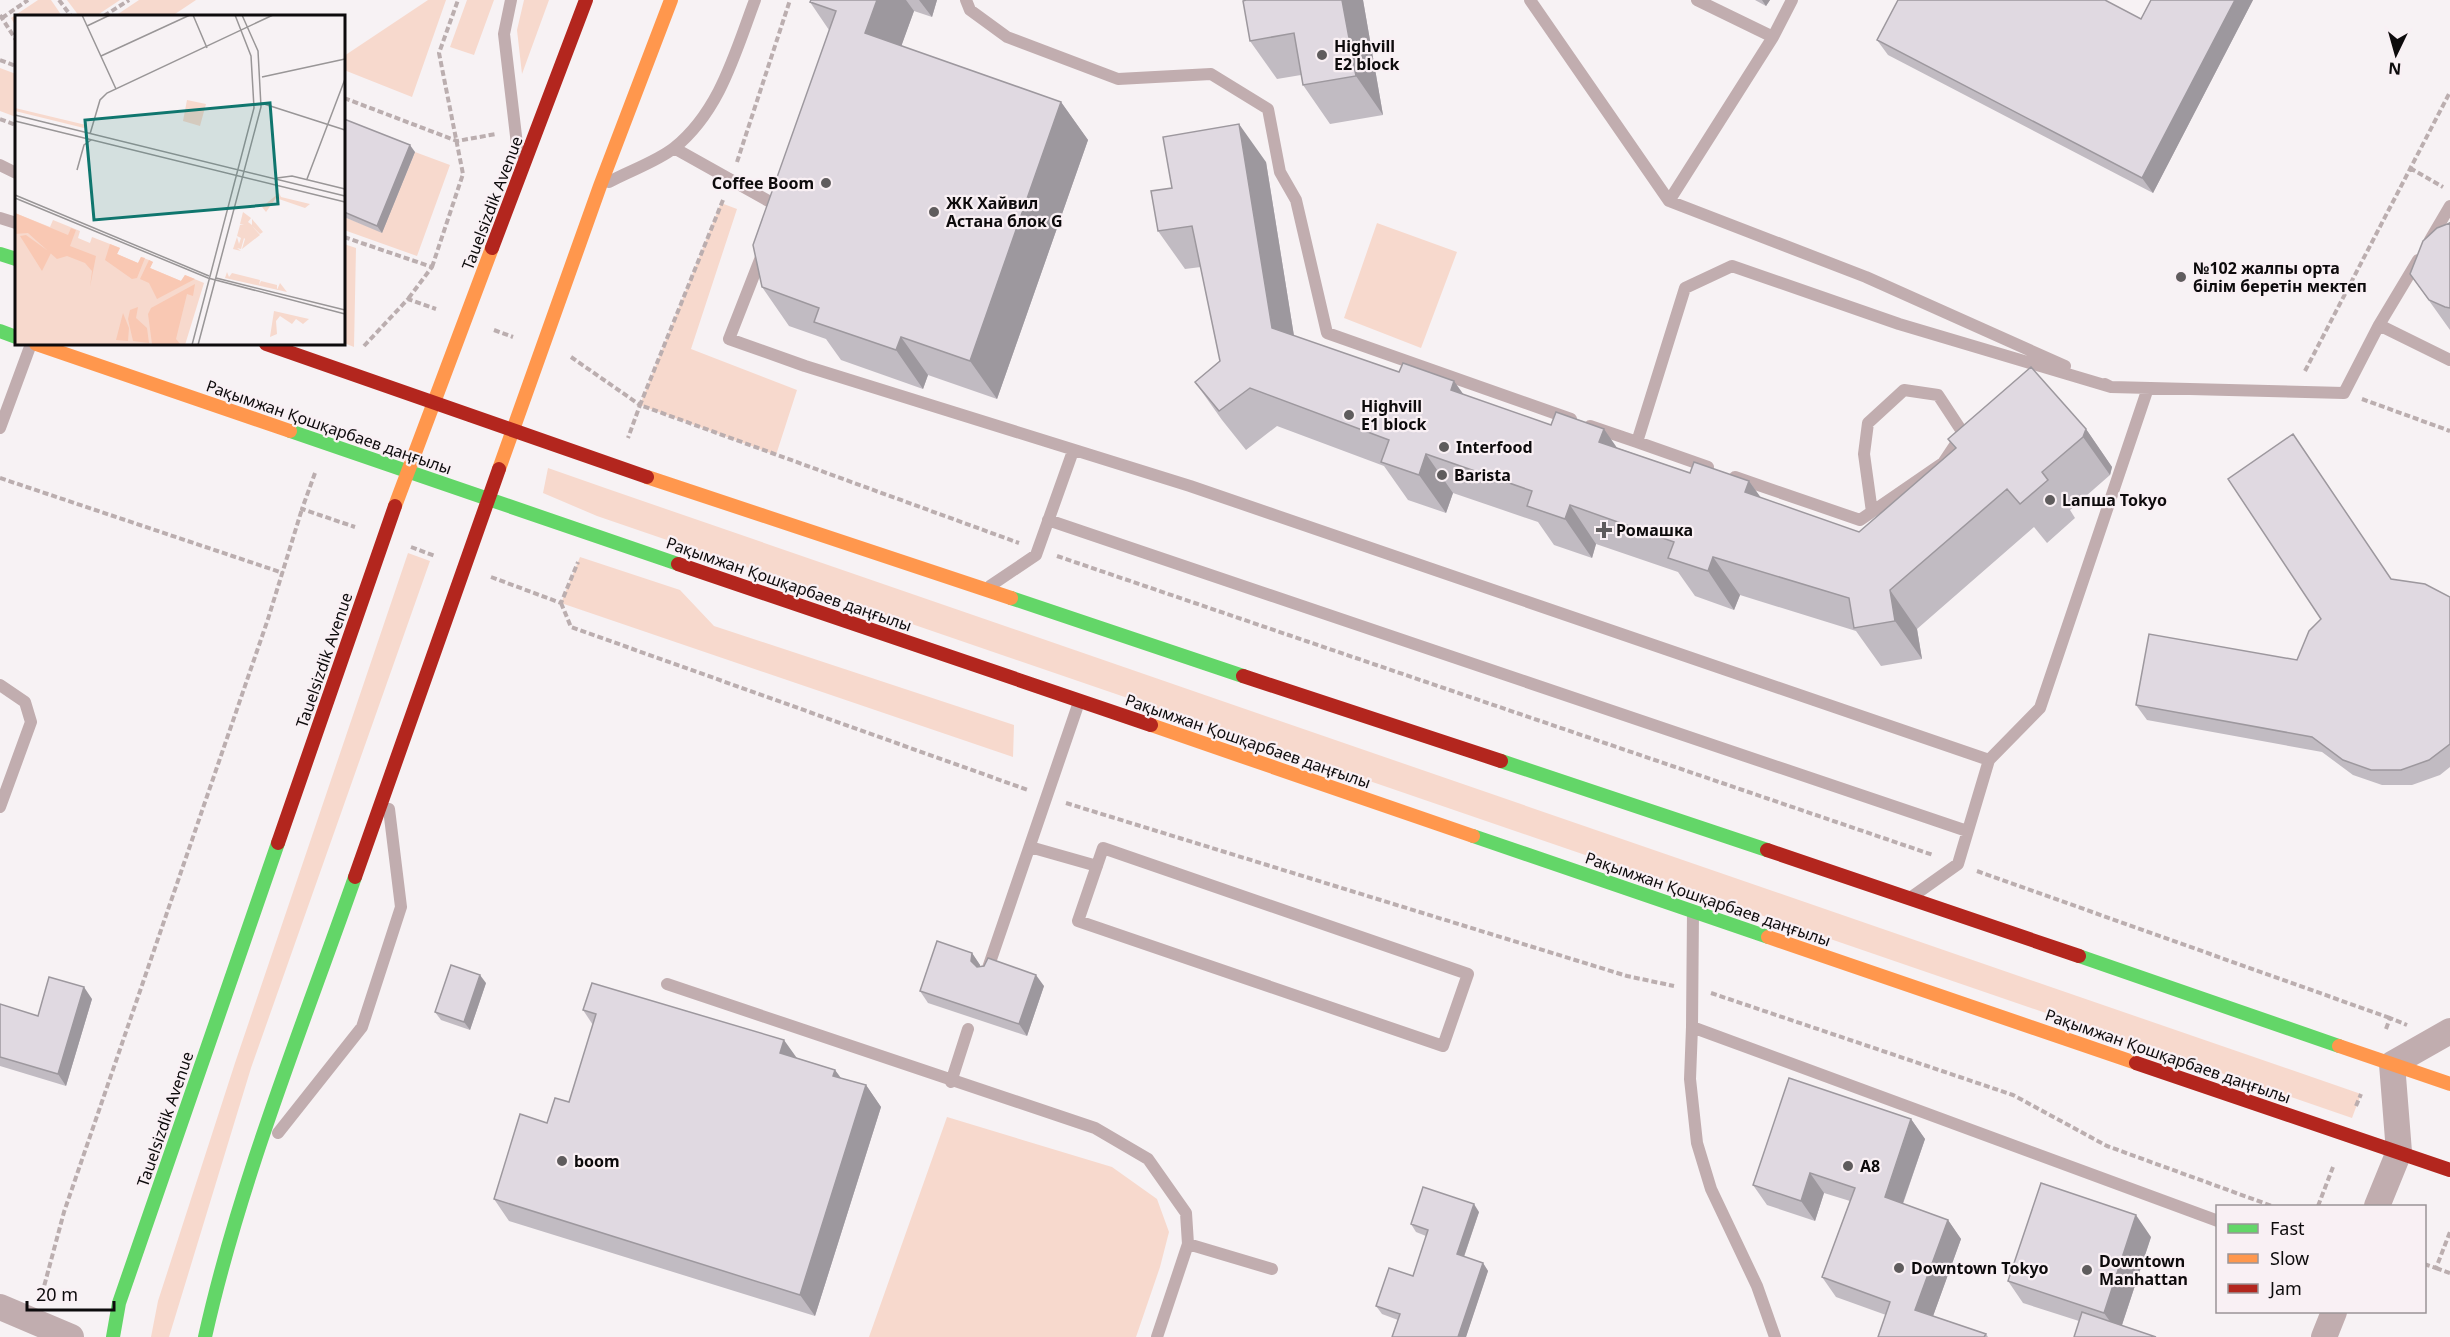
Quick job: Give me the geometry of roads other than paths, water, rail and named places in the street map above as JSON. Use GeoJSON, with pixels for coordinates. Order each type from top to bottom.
{"type":"FeatureCollection","features":[{"type":"Feature","properties":{"kind":"main road","name":"Tauelsizdik Avenue"},"geometry":{"type":"LineString","coordinates":[[113,1337],[119,1303],[408,472],[586,0]]}},
{"type":"Feature","properties":{"kind":"main road"},"geometry":{"type":"LineString","coordinates":[[206,1337],[215,1292],[256,1160],[512,431],[600,186],[671,0]]}},
{"type":"Feature","properties":{"kind":"main road"},"geometry":{"type":"LineString","coordinates":[[0,254],[15,260]]}},
{"type":"Feature","properties":{"kind":"main road"},"geometry":{"type":"LineString","coordinates":[[0,331],[15,337]]}},
{"type":"Feature","properties":{"kind":"main road","name":"Рақымжан Қошқарбаев даңғылы"},"geometry":{"type":"LineString","coordinates":[[39,345],[2450,1170]]}},
{"type":"Feature","properties":{"kind":"main road"},"geometry":{"type":"LineString","coordinates":[[269,345],[512,431],[1910,898],[2450,1084]]}},
{"type":"Feature","properties":{"kind":"street"},"geometry":{"type":"LineString","coordinates":[[0,344],[15,343]]}},
{"type":"Feature","properties":{"kind":"street"},"geometry":{"type":"LineString","coordinates":[[2377,1205],[2399,1152],[2392,1064],[2450,1031]]}},
{"type":"Feature","properties":{"kind":"street"},"geometry":{"type":"LineString","coordinates":[[0,1307],[71,1337]]}},
{"type":"Feature","properties":{"kind":"street"},"geometry":{"type":"LineString","coordinates":[[2324,1337],[2333,1313]]}},
{"type":"Feature","properties":{"kind":"lane"},"geometry":{"type":"LineString","coordinates":[[511,0],[504,34],[521,176]]}},
{"type":"Feature","properties":{"kind":"lane"},"geometry":{"type":"LineString","coordinates":[[600,186],[674,148],[705,114],[724,84],[755,0]]}},
{"type":"Feature","properties":{"kind":"lane"},"geometry":{"type":"LineString","coordinates":[[966,0],[969,10],[1007,37],[1118,79],[1211,74],[1268,109],[1280,172],[1296,200],[1327,333],[1860,520],[1872,512],[1943,463],[1963,433],[1938,395],[1904,390],[1868,423],[1864,454],[1872,512]]}},
{"type":"Feature","properties":{"kind":"lane"},"geometry":{"type":"LineString","coordinates":[[1530,0],[1669,201],[1866,277],[2111,387]]}},
{"type":"Feature","properties":{"kind":"lane"},"geometry":{"type":"LineString","coordinates":[[1697,0],[1773,37]]}},
{"type":"Feature","properties":{"kind":"lane"},"geometry":{"type":"LineString","coordinates":[[1669,201],[1773,37],[1792,0]]}},
{"type":"Feature","properties":{"kind":"lane"},"geometry":{"type":"LineString","coordinates":[[674,148],[781,207],[777,216]]}},
{"type":"Feature","properties":{"kind":"lane"},"geometry":{"type":"LineString","coordinates":[[0,165],[15,172]]}},
{"type":"Feature","properties":{"kind":"lane"},"geometry":{"type":"LineString","coordinates":[[1637,442],[1685,288],[1732,266],[1899,324],[2111,387],[2344,393],[2379,325],[2450,207]]}},
{"type":"Feature","properties":{"kind":"lane"},"geometry":{"type":"LineString","coordinates":[[0,218],[15,223]]}},
{"type":"Feature","properties":{"kind":"lane"},"geometry":{"type":"LineString","coordinates":[[770,236],[729,339],[805,366],[1190,486],[1989,760]]}},
{"type":"Feature","properties":{"kind":"lane"},"geometry":{"type":"LineString","coordinates":[[2379,325],[2450,360]]}},
{"type":"Feature","properties":{"kind":"lane"},"geometry":{"type":"LineString","coordinates":[[0,428],[31,345]]}},
{"type":"Feature","properties":{"kind":"lane"},"geometry":{"type":"LineString","coordinates":[[1910,898],[1958,864],[1989,760],[2040,708],[2148,388]]}},
{"type":"Feature","properties":{"kind":"lane"},"geometry":{"type":"LineString","coordinates":[[986,589],[1036,555],[1073,451]]}},
{"type":"Feature","properties":{"kind":"lane"},"geometry":{"type":"LineString","coordinates":[[1048,520],[1967,831]]}},
{"type":"Feature","properties":{"kind":"lane"},"geometry":{"type":"LineString","coordinates":[[0,685],[25,702],[31,722],[0,807]]}},
{"type":"Feature","properties":{"kind":"lane"},"geometry":{"type":"LineString","coordinates":[[987,971],[1080,701]]}},
{"type":"Feature","properties":{"kind":"lane"},"geometry":{"type":"LineString","coordinates":[[256,1160],[362,1027],[401,907],[387,789]]}},
{"type":"Feature","properties":{"kind":"lane"},"geometry":{"type":"LineString","coordinates":[[1030,847],[1097,866]]}},
{"type":"Feature","properties":{"kind":"lane"},"geometry":{"type":"LineString","coordinates":[[1103,848],[1468,974],[1443,1046],[1078,921],[1097,866],[1103,848]]}},
{"type":"Feature","properties":{"kind":"lane"},"geometry":{"type":"LineString","coordinates":[[1693,911],[1690,1079],[1697,1143],[1711,1189],[1757,1286],[1776,1337]]}},
{"type":"Feature","properties":{"kind":"lane"},"geometry":{"type":"LineString","coordinates":[[667,984],[951,1082],[1095,1128],[1148,1159],[1186,1213],[1188,1244],[1157,1337]]}},
{"type":"Feature","properties":{"kind":"lane"},"geometry":{"type":"LineString","coordinates":[[1692,1027],[2216,1221]]}},
{"type":"Feature","properties":{"kind":"lane"},"geometry":{"type":"LineString","coordinates":[[951,1082],[968,1029]]}},
{"type":"Feature","properties":{"kind":"lane"},"geometry":{"type":"LineString","coordinates":[[1188,1244],[1272,1269]]}},
{"type":"Feature","properties":{"kind":"place","name":"Highvill E2 block"},"geometry":{"type":"Point","coordinates":[1322,55]}},
{"type":"Feature","properties":{"kind":"place","name":"Coffee Boom"},"geometry":{"type":"Point","coordinates":[826,183]}},
{"type":"Feature","properties":{"kind":"place","name":"ЖК Хайвил Астана блок G"},"geometry":{"type":"Point","coordinates":[934,212]}},
{"type":"Feature","properties":{"kind":"place","name":"№102 жалпы орта білім беретін мектеп"},"geometry":{"type":"Point","coordinates":[2181,277]}},
{"type":"Feature","properties":{"kind":"place","name":"Highvill E1 block"},"geometry":{"type":"Point","coordinates":[1349,415]}},
{"type":"Feature","properties":{"kind":"place","name":"Interfood"},"geometry":{"type":"Point","coordinates":[1444,447]}},
{"type":"Feature","properties":{"kind":"place","name":"Barista"},"geometry":{"type":"Point","coordinates":[1442,475]}},
{"type":"Feature","properties":{"kind":"place","name":"Lапша Tokyo"},"geometry":{"type":"Point","coordinates":[2050,500]}},
{"type":"Feature","properties":{"kind":"place","name":"Ромашка"},"geometry":{"type":"Point","coordinates":[1604,530]}},
{"type":"Feature","properties":{"kind":"place","name":"boom"},"geometry":{"type":"Point","coordinates":[562,1161]}},
{"type":"Feature","properties":{"kind":"place","name":"А8"},"geometry":{"type":"Point","coordinates":[1848,1166]}},
{"type":"Feature","properties":{"kind":"place","name":"Downtown Tokyo"},"geometry":{"type":"Point","coordinates":[1899,1268]}},
{"type":"Feature","properties":{"kind":"place","name":"Downtown Manhattan"},"geometry":{"type":"Point","coordinates":[2087,1270]}}]}
